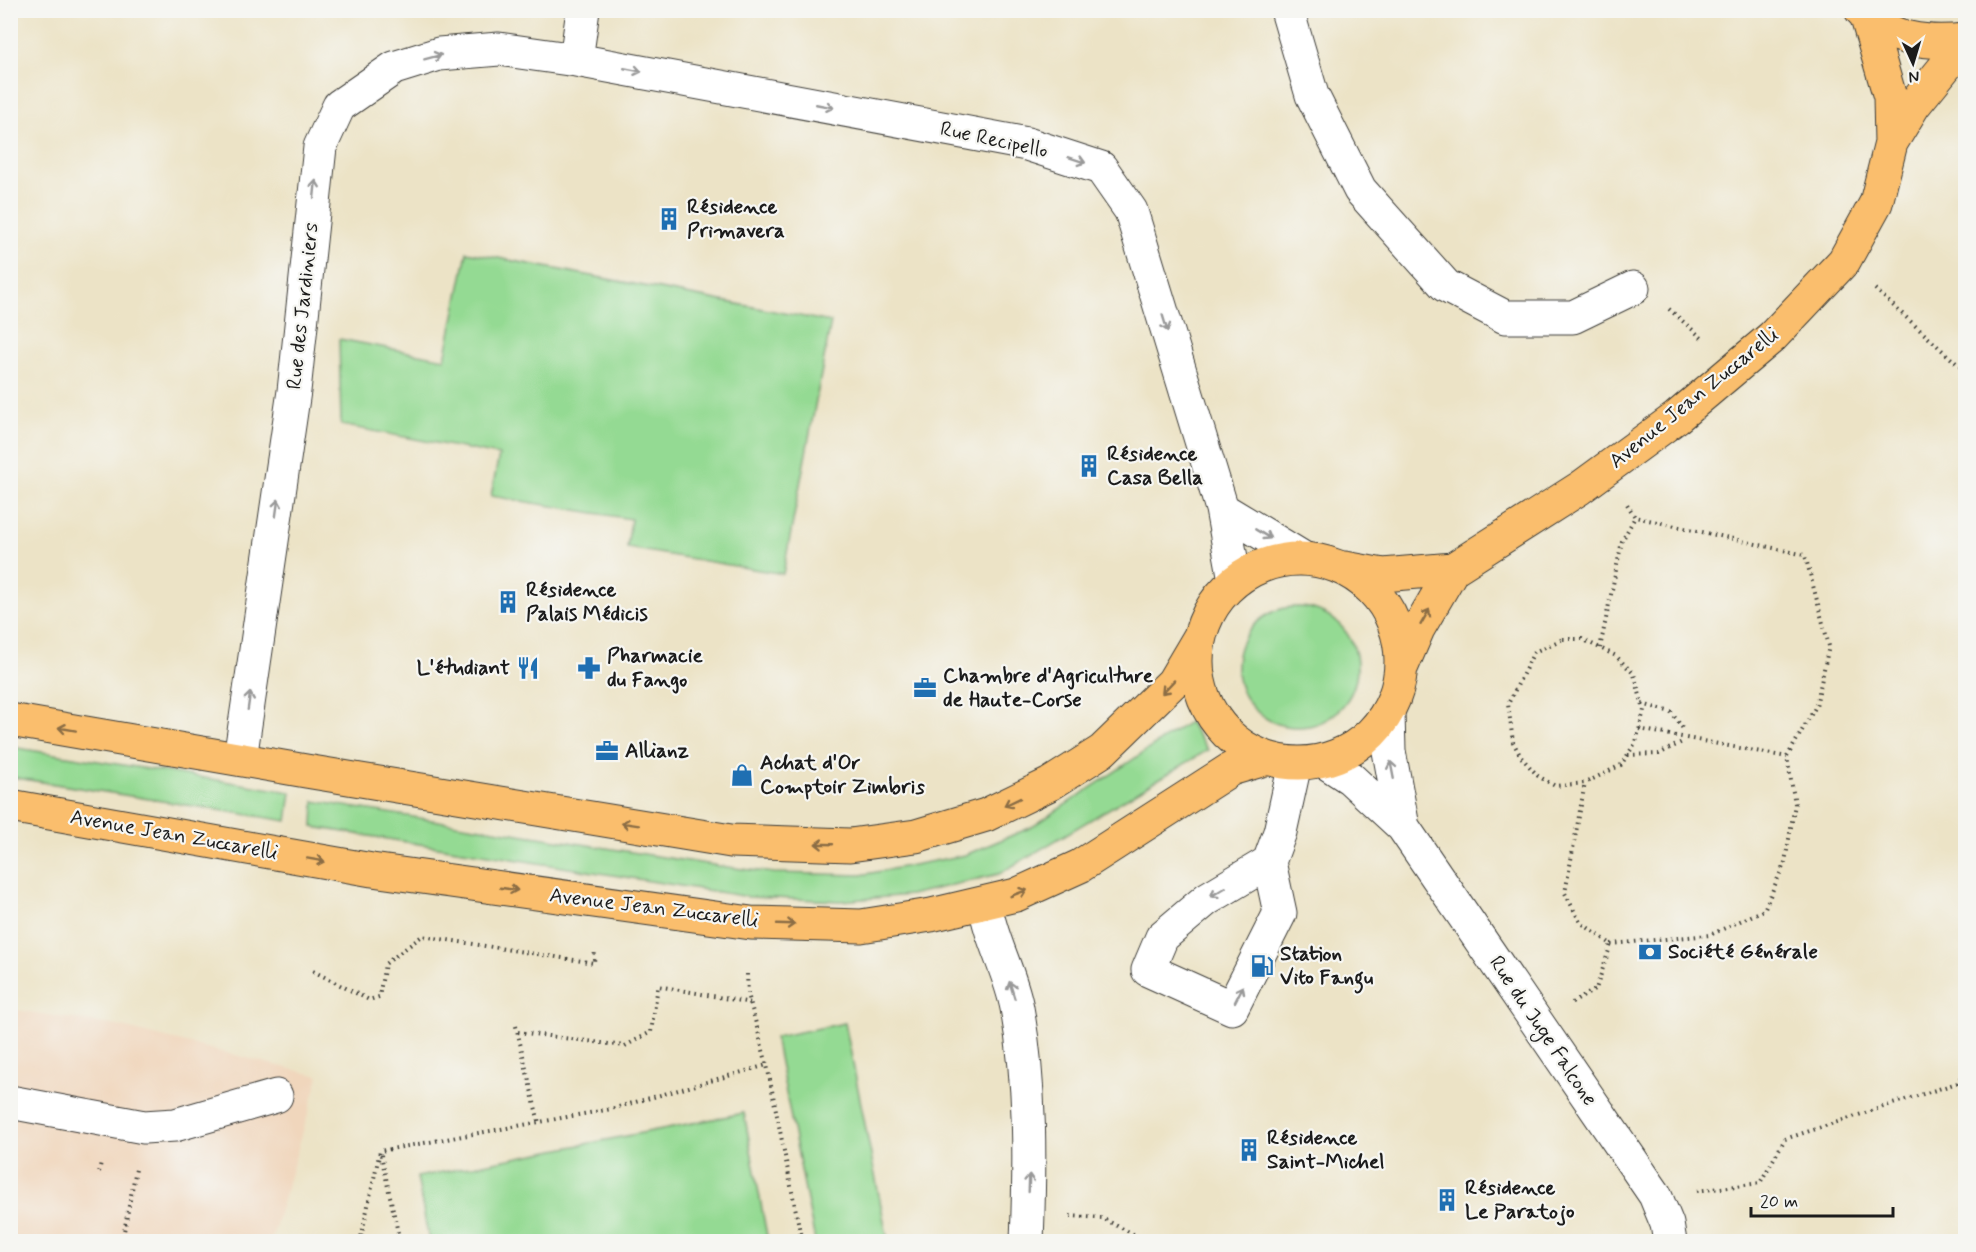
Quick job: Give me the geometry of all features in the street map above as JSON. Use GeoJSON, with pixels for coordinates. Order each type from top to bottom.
{"type":"FeatureCollection","features":[{"type":"Feature","properties":{"kind":"main road"},"geometry":{"type":"LineString","coordinates":[[1864,14],[1897,36],[1931,43],[1965,41]]}},
{"type":"Feature","properties":{"kind":"main road","name":"Avenue Jean Zuccarelli"},"geometry":{"type":"LineString","coordinates":[[1402,666],[1418,629],[1453,569],[1604,471],[1677,417],[1772,337],[1844,261],[1876,203],[1891,143],[1890,97],[1864,14]]}},
{"type":"Feature","properties":{"kind":"main road","name":"Avenue Jean Zuccarelli"},"geometry":{"type":"LineString","coordinates":[[1891,143],[1914,105],[1965,41]]}},
{"type":"Feature","properties":{"kind":"main road"},"geometry":{"type":"LineString","coordinates":[[10,720],[731,841],[850,845],[916,836],[986,815],[1050,784],[1102,751],[1173,682],[1198,638],[1213,605],[1235,580],[1268,563],[1303,558],[1340,567],[1367,584],[1387,607],[1399,636],[1402,666],[1398,690],[1388,713],[1371,735],[1349,752],[1295,761],[1239,745],[1217,724],[1202,698],[1195,668],[1198,638]]}},
{"type":"Feature","properties":{"kind":"main road","name":"Avenue Jean Zuccarelli"},"geometry":{"type":"LineString","coordinates":[[1340,567],[1383,575],[1453,569]]}},
{"type":"Feature","properties":{"kind":"main road","name":"Avenue Jean Zuccarelli"},"geometry":{"type":"LineString","coordinates":[[10,806],[372,870],[751,922],[861,926],[1016,895],[1080,866],[1231,769],[1295,761]]}},
{"type":"Feature","properties":{"kind":"street"},"geometry":{"type":"LineString","coordinates":[[576,60],[583,10]]}},
{"type":"Feature","properties":{"kind":"street"},"geometry":{"type":"LineString","coordinates":[[1287,10],[1312,95],[1360,190],[1446,286],[1505,317],[1573,317],[1633,288]]}},
{"type":"Feature","properties":{"kind":"street","name":"Rue des Jardiniers"},"geometry":{"type":"LineString","coordinates":[[240,759],[294,391],[320,147],[339,106],[394,68],[439,54],[499,49],[576,60]]}},
{"type":"Feature","properties":{"kind":"street","name":"Rue Recipello"},"geometry":{"type":"LineString","coordinates":[[576,60],[1027,144],[1101,168],[1131,211],[1222,509],[1235,580]]}},
{"type":"Feature","properties":{"kind":"street"},"geometry":{"type":"LineString","coordinates":[[1222,509],[1303,558]]}},
{"type":"Feature","properties":{"kind":"street","name":"Rue du Juge Falcone"},"geometry":{"type":"LineString","coordinates":[[1388,713],[1389,751],[1403,827]]}},
{"type":"Feature","properties":{"kind":"street"},"geometry":{"type":"LineString","coordinates":[[1269,862],[1208,899],[1162,937],[1148,970],[1232,1008],[1280,913],[1269,862],[1280,832],[1295,761]]}},
{"type":"Feature","properties":{"kind":"street","name":"Rue du Juge Falcone"},"geometry":{"type":"LineString","coordinates":[[1295,761],[1350,778],[1403,827],[1655,1196],[1667,1224],[1670,1242]]}},
{"type":"Feature","properties":{"kind":"street"},"geometry":{"type":"LineString","coordinates":[[985,903],[988,927],[999,950],[1017,1006],[1030,1158],[1027,1227]]}},
{"type":"Feature","properties":{"kind":"street"},"geometry":{"type":"LineString","coordinates":[[10,1102],[144,1127],[175,1125],[276,1096]]}},
{"type":"Feature","properties":{"kind":"path"},"geometry":{"type":"LineString","coordinates":[[1844,261],[1965,372]]}},
{"type":"Feature","properties":{"kind":"path"},"geometry":{"type":"LineString","coordinates":[[1633,288],[1673,311],[1735,369]]}},
{"type":"Feature","properties":{"kind":"path"},"geometry":{"type":"LineString","coordinates":[[1585,783],[1566,893],[1580,922],[1611,944],[1710,935],[1764,910],[1785,862],[1795,804],[1787,757],[1815,706],[1829,646],[1805,555],[1635,517],[1604,471]]}},
{"type":"Feature","properties":{"kind":"path"},"geometry":{"type":"LineString","coordinates":[[1600,648],[1622,542],[1635,517]]}},
{"type":"Feature","properties":{"kind":"path"},"geometry":{"type":"LineString","coordinates":[[1563,639],[1582,639],[1616,656],[1634,674],[1642,703],[1644,710],[1636,742],[1621,765],[1585,783],[1555,786],[1538,776],[1521,757],[1513,742],[1508,704],[1534,652],[1563,639]]}},
{"type":"Feature","properties":{"kind":"path"},"geometry":{"type":"LineString","coordinates":[[1642,703],[1671,712],[1684,730]]}},
{"type":"Feature","properties":{"kind":"path"},"geometry":{"type":"LineString","coordinates":[[1639,729],[1787,757]]}},
{"type":"Feature","properties":{"kind":"path"},"geometry":{"type":"LineString","coordinates":[[1628,755],[1659,754],[1682,742]]}},
{"type":"Feature","properties":{"kind":"path"},"geometry":{"type":"LineString","coordinates":[[313,971],[369,1000],[379,997],[385,964],[423,936],[594,963],[595,949]]}},
{"type":"Feature","properties":{"kind":"path"},"geometry":{"type":"LineString","coordinates":[[1537,1023],[1596,989],[1611,944]]}},
{"type":"Feature","properties":{"kind":"path"},"geometry":{"type":"LineString","coordinates":[[747,974],[751,1004],[767,1065],[802,1242]]}},
{"type":"Feature","properties":{"kind":"path"},"geometry":{"type":"LineString","coordinates":[[518,1032],[626,1046],[651,1032],[658,986],[751,1004]]}},
{"type":"Feature","properties":{"kind":"path"},"geometry":{"type":"LineString","coordinates":[[516,1026],[539,1123]]}},
{"type":"Feature","properties":{"kind":"path"},"geometry":{"type":"LineString","coordinates":[[380,1151],[611,1109],[767,1065]]}},
{"type":"Feature","properties":{"kind":"path"},"geometry":{"type":"LineString","coordinates":[[1655,1196],[1760,1183],[1785,1139],[1957,1083],[1965,1070]]}},
{"type":"Feature","properties":{"kind":"path"},"geometry":{"type":"LineString","coordinates":[[122,1242],[144,1127]]}},
{"type":"Feature","properties":{"kind":"path"},"geometry":{"type":"LineString","coordinates":[[360,1242],[380,1151]]}},
{"type":"Feature","properties":{"kind":"path"},"geometry":{"type":"LineString","coordinates":[[380,1151],[400,1242]]}},
{"type":"Feature","properties":{"kind":"path"},"geometry":{"type":"LineString","coordinates":[[1027,1227],[1102,1218],[1149,1242]]}},
{"type":"Feature","properties":{"kind":"shaded area"},"geometry":{"type":"Polygon","coordinates":[[[10,1009],[118,1026],[319,1076],[271,1241],[11,1241],[10,1009]]]}},
{"type":"Feature","properties":{"kind":"green space"},"geometry":{"type":"Polygon","coordinates":[[[467,252],[831,322],[783,574],[627,548],[631,519],[491,496],[499,455],[341,425],[339,339],[445,359],[467,252]]]}},
{"type":"Feature","properties":{"kind":"green space"},"geometry":{"type":"Polygon","coordinates":[[[1297,607],[1320,612],[1339,625],[1352,644],[1357,667],[1352,690],[1339,709],[1320,722],[1297,727],[1274,722],[1255,709],[1242,690],[1237,667],[1242,644],[1255,625],[1274,612],[1297,607]]]}},
{"type":"Feature","properties":{"kind":"green space"},"geometry":{"type":"Polygon","coordinates":[[[1189,722],[1208,750],[999,874],[910,895],[840,901],[749,897],[313,827],[314,801],[719,866],[774,873],[861,875],[965,855],[1032,827],[1189,722]]]}},
{"type":"Feature","properties":{"kind":"green space"},"geometry":{"type":"Polygon","coordinates":[[[11,747],[291,792],[287,821],[11,777],[11,747]]]}},
{"type":"Feature","properties":{"kind":"green space"},"geometry":{"type":"Polygon","coordinates":[[[845,1023],[888,1241],[815,1241],[775,1037],[845,1023]]]}},
{"type":"Feature","properties":{"kind":"green space"},"geometry":{"type":"Polygon","coordinates":[[[744,1113],[768,1241],[429,1241],[417,1177],[744,1113]]]}},
{"type":"Feature","properties":{"kind":"place","name":"Résidence Primavera"},"geometry":{"type":"Point","coordinates":[669,219]}},
{"type":"Feature","properties":{"kind":"place","name":"Résidence Casa Bella"},"geometry":{"type":"Point","coordinates":[1089,466]}},
{"type":"Feature","properties":{"kind":"place","name":"Résidence Palais Médicis"},"geometry":{"type":"Point","coordinates":[508,602]}},
{"type":"Feature","properties":{"kind":"place","name":"L'étudiant"},"geometry":{"type":"Point","coordinates":[528,668]}},
{"type":"Feature","properties":{"kind":"place","name":"Pharmacie du Fango"},"geometry":{"type":"Point","coordinates":[589,668]}},
{"type":"Feature","properties":{"kind":"place","name":"Chambre d'Agriculture de Haute-Corse"},"geometry":{"type":"Point","coordinates":[925,688]}},
{"type":"Feature","properties":{"kind":"place","name":"Allianz"},"geometry":{"type":"Point","coordinates":[607,751]}},
{"type":"Feature","properties":{"kind":"place","name":"Achat d'Or Comptoir Zimbris"},"geometry":{"type":"Point","coordinates":[742,775]}},
{"type":"Feature","properties":{"kind":"place","name":"Société Générale"},"geometry":{"type":"Point","coordinates":[1650,952]}},
{"type":"Feature","properties":{"kind":"place","name":"Station Vito Fangu"},"geometry":{"type":"Point","coordinates":[1262,966]}},
{"type":"Feature","properties":{"kind":"place","name":"Résidence Saint-Michel"},"geometry":{"type":"Point","coordinates":[1249,1150]}},
{"type":"Feature","properties":{"kind":"place","name":"Résidence Le Paratojo"},"geometry":{"type":"Point","coordinates":[1447,1200]}}]}
